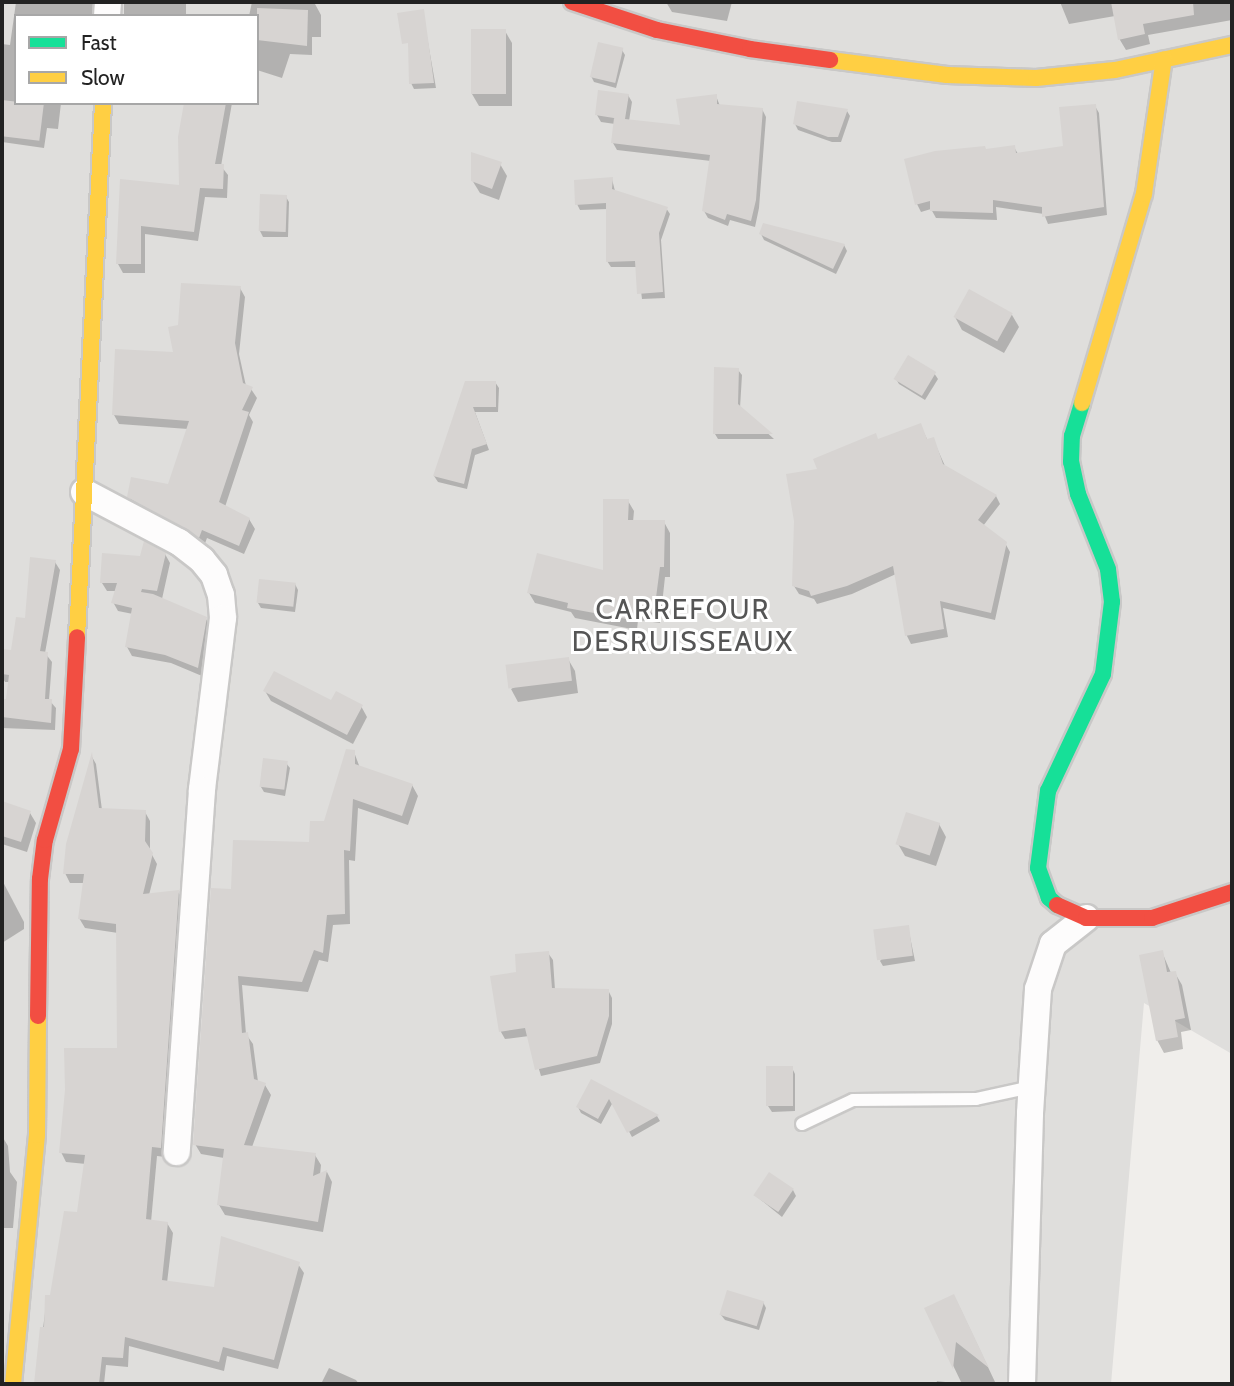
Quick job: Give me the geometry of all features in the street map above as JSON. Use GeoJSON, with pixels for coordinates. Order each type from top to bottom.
{"type":"FeatureCollection","features":[{"type":"Feature","properties":{"kind":"street"},"geometry":{"type":"LineString","coordinates":[[572,2],[657,30],[750,49],[947,75],[1036,78],[1115,70],[1232,45]]}},
{"type":"Feature","properties":{"kind":"street"},"geometry":{"type":"LineString","coordinates":[[1164,59],[1144,194],[1072,436],[1071,462],[1078,494],[1108,569],[1112,602],[1102,674],[1048,791],[1038,868],[1049,898],[1060,907],[1086,918],[1152,918],[1232,892]]}},
{"type":"Feature","properties":{"kind":"street"},"geometry":{"type":"LineString","coordinates":[[13,1384],[37,1135],[40,879],[45,840],[71,749],[103,105]]}},
{"type":"Feature","properties":{"kind":"street"},"geometry":{"type":"LineString","coordinates":[[84,492],[179,542],[202,559],[214,575],[221,595],[223,618],[202,790],[177,1152]]}},
{"type":"Feature","properties":{"kind":"street"},"geometry":{"type":"LineString","coordinates":[[1022,1384],[1034,1023],[1044,965],[1053,944],[1086,918]]}},
{"type":"Feature","properties":{"kind":"lane"},"geometry":{"type":"LineString","coordinates":[[802,1124],[853,1100],[976,1099],[1031,1087]]}},
{"type":"Feature","properties":{"kind":"shaded area"},"geometry":{"type":"Polygon","coordinates":[[[2,2],[1232,2],[1232,1054],[1144,1003],[1111,1384],[2,1384],[2,2]]]}},
{"type":"Feature","properties":{"kind":"building"},"geometry":{"type":"Polygon","coordinates":[[[1111,2],[1193,2],[1194,15],[1143,24],[1145,34],[1118,40],[1111,2]]]}},
{"type":"Feature","properties":{"kind":"building"},"geometry":{"type":"Polygon","coordinates":[[[257,8],[308,10],[307,46],[259,40],[257,8]]]}},
{"type":"Feature","properties":{"kind":"building"},"geometry":{"type":"Polygon","coordinates":[[[424,9],[434,83],[409,84],[408,43],[402,44],[397,13],[424,9]]]}},
{"type":"Feature","properties":{"kind":"building"},"geometry":{"type":"Polygon","coordinates":[[[471,29],[506,29],[506,94],[471,94],[471,29]]]}},
{"type":"Feature","properties":{"kind":"building"},"geometry":{"type":"Polygon","coordinates":[[[598,42],[623,48],[615,83],[590,77],[598,42]]]}},
{"type":"Feature","properties":{"kind":"building"},"geometry":{"type":"Polygon","coordinates":[[[598,90],[629,94],[625,119],[680,125],[676,99],[717,94],[717,104],[763,108],[756,200],[751,221],[727,214],[725,220],[702,211],[710,155],[611,143],[614,118],[595,115],[598,90]]]}},
{"type":"Feature","properties":{"kind":"building"},"geometry":{"type":"Polygon","coordinates":[[[2,100],[14,101],[14,105],[44,105],[39,141],[2,136],[2,100]]]}},
{"type":"Feature","properties":{"kind":"building"},"geometry":{"type":"Polygon","coordinates":[[[797,101],[848,109],[838,137],[828,137],[793,124],[797,101]]]}},
{"type":"Feature","properties":{"kind":"building"},"geometry":{"type":"Polygon","coordinates":[[[1096,104],[1104,207],[1042,217],[1042,207],[993,200],[993,213],[930,211],[930,201],[915,205],[904,159],[935,151],[985,146],[986,149],[1015,145],[1016,153],[1063,146],[1059,107],[1096,104]]]}},
{"type":"Feature","properties":{"kind":"building"},"geometry":{"type":"Polygon","coordinates":[[[184,105],[226,105],[215,164],[224,164],[223,189],[200,188],[194,232],[141,226],[141,264],[116,264],[120,179],[179,185],[178,137],[184,105]]]}},
{"type":"Feature","properties":{"kind":"building"},"geometry":{"type":"Polygon","coordinates":[[[471,152],[502,162],[492,189],[471,181],[471,152]]]}},
{"type":"Feature","properties":{"kind":"building"},"geometry":{"type":"Polygon","coordinates":[[[613,177],[612,189],[668,207],[659,233],[663,292],[637,294],[635,261],[606,262],[606,203],[575,205],[574,180],[613,177]]]}},
{"type":"Feature","properties":{"kind":"building"},"geometry":{"type":"Polygon","coordinates":[[[260,194],[287,195],[286,232],[259,231],[260,194]]]}},
{"type":"Feature","properties":{"kind":"building"},"geometry":{"type":"Polygon","coordinates":[[[763,223],[845,244],[833,269],[759,234],[763,223]]]}},
{"type":"Feature","properties":{"kind":"building"},"geometry":{"type":"Polygon","coordinates":[[[181,283],[241,286],[235,343],[243,383],[253,387],[242,410],[249,412],[219,502],[250,518],[239,546],[202,530],[199,538],[127,497],[131,477],[168,484],[189,421],[112,415],[115,349],[173,352],[168,327],[178,325],[181,283]]]}},
{"type":"Feature","properties":{"kind":"building"},"geometry":{"type":"Polygon","coordinates":[[[969,289],[1013,313],[997,341],[953,317],[969,289]]]}},
{"type":"Feature","properties":{"kind":"building"},"geometry":{"type":"Polygon","coordinates":[[[908,355],[936,372],[922,396],[894,379],[908,355]]]}},
{"type":"Feature","properties":{"kind":"building"},"geometry":{"type":"Polygon","coordinates":[[[714,367],[739,368],[738,404],[773,434],[713,434],[714,367]]]}},
{"type":"Feature","properties":{"kind":"building"},"geometry":{"type":"Polygon","coordinates":[[[465,381],[496,381],[496,407],[473,407],[487,444],[472,449],[464,484],[433,476],[465,381]]]}},
{"type":"Feature","properties":{"kind":"building"},"geometry":{"type":"Polygon","coordinates":[[[921,423],[927,439],[934,437],[943,464],[997,495],[978,520],[1007,542],[991,613],[940,601],[944,629],[905,636],[893,566],[847,586],[811,596],[809,591],[792,586],[794,521],[786,474],[817,469],[813,459],[876,433],[878,439],[921,423]]]}},
{"type":"Feature","properties":{"kind":"building"},"geometry":{"type":"Polygon","coordinates":[[[603,499],[629,499],[628,520],[665,520],[664,567],[660,567],[654,613],[633,610],[632,620],[567,608],[568,603],[527,593],[537,553],[603,570],[603,499]]]}},
{"type":"Feature","properties":{"kind":"building"},"geometry":{"type":"Polygon","coordinates":[[[144,541],[166,553],[157,591],[142,589],[141,592],[153,594],[207,617],[198,668],[165,655],[125,647],[132,608],[111,603],[117,583],[100,583],[102,553],[140,556],[144,541]]]}},
{"type":"Feature","properties":{"kind":"building"},"geometry":{"type":"Polygon","coordinates":[[[30,557],[56,560],[40,651],[48,652],[45,699],[52,699],[51,723],[2,717],[2,699],[6,699],[9,675],[2,674],[2,649],[11,650],[16,617],[25,618],[30,557]]]}},
{"type":"Feature","properties":{"kind":"building"},"geometry":{"type":"Polygon","coordinates":[[[259,579],[296,583],[293,607],[256,603],[259,579]]]}},
{"type":"Feature","properties":{"kind":"building"},"geometry":{"type":"Polygon","coordinates":[[[569,657],[572,681],[508,689],[505,665],[569,657]]]}},
{"type":"Feature","properties":{"kind":"building"},"geometry":{"type":"Polygon","coordinates":[[[274,671],[331,700],[336,691],[363,705],[347,735],[263,691],[274,671]]]}},
{"type":"Feature","properties":{"kind":"building"},"geometry":{"type":"Polygon","coordinates":[[[346,749],[355,750],[355,764],[413,784],[402,816],[353,799],[350,851],[344,850],[345,914],[327,915],[323,953],[314,950],[302,982],[238,976],[242,1033],[248,1032],[254,1079],[266,1083],[244,1145],[316,1153],[313,1176],[327,1170],[318,1222],[217,1205],[224,1149],[193,1145],[211,888],[231,889],[233,840],[309,842],[310,821],[324,821],[346,749]]]}},
{"type":"Feature","properties":{"kind":"building"},"geometry":{"type":"Polygon","coordinates":[[[92,752],[99,808],[146,810],[145,841],[153,853],[143,894],[179,890],[161,1148],[152,1147],[146,1219],[168,1222],[162,1280],[214,1287],[221,1236],[300,1262],[274,1360],[223,1347],[219,1362],[125,1337],[123,1358],[102,1357],[99,1384],[34,1384],[40,1327],[44,1327],[45,1295],[50,1295],[64,1211],[77,1212],[85,1155],[59,1153],[65,1090],[64,1048],[117,1048],[116,924],[78,919],[84,874],[63,874],[66,844],[92,752]]]}},
{"type":"Feature","properties":{"kind":"building"},"geometry":{"type":"Polygon","coordinates":[[[263,758],[288,761],[284,790],[259,787],[263,758]]]}},
{"type":"Feature","properties":{"kind":"building"},"geometry":{"type":"Polygon","coordinates":[[[2,801],[31,811],[21,842],[2,836],[2,801]]]}},
{"type":"Feature","properties":{"kind":"building"},"geometry":{"type":"Polygon","coordinates":[[[906,812],[940,823],[930,855],[895,844],[906,812]]]}},
{"type":"Feature","properties":{"kind":"building"},"geometry":{"type":"Polygon","coordinates":[[[909,925],[913,956],[877,960],[873,929],[909,925]]]}},
{"type":"Feature","properties":{"kind":"building"},"geometry":{"type":"Polygon","coordinates":[[[1163,950],[1167,972],[1176,971],[1185,1018],[1175,1020],[1178,1037],[1156,1041],[1139,955],[1163,950]]]}},
{"type":"Feature","properties":{"kind":"building"},"geometry":{"type":"Polygon","coordinates":[[[549,951],[552,988],[609,989],[609,1016],[597,1056],[535,1070],[525,1028],[499,1032],[490,976],[516,972],[515,954],[549,951]]]}},
{"type":"Feature","properties":{"kind":"building"},"geometry":{"type":"Polygon","coordinates":[[[766,1066],[793,1066],[793,1106],[766,1106],[766,1066]]]}},
{"type":"Feature","properties":{"kind":"building"},"geometry":{"type":"Polygon","coordinates":[[[591,1079],[659,1115],[627,1133],[609,1099],[598,1119],[576,1107],[591,1079]]]}},
{"type":"Feature","properties":{"kind":"building"},"geometry":{"type":"Polygon","coordinates":[[[769,1172],[794,1189],[778,1212],[753,1195],[769,1172]]]}},
{"type":"Feature","properties":{"kind":"building"},"geometry":{"type":"Polygon","coordinates":[[[727,1290],[764,1301],[757,1326],[719,1315],[727,1290]]]}},
{"type":"Feature","properties":{"kind":"building"},"geometry":{"type":"Polygon","coordinates":[[[954,1294],[989,1368],[956,1342],[953,1369],[924,1308],[954,1294]]]}},
{"type":"Feature","properties":{"kind":"traffic: fast"},"geometry":{"type":"LineString","coordinates":[[1057,905],[1049,898],[1038,868],[1048,791],[1103,674],[1112,602],[1108,569],[1078,494],[1071,462],[1072,436],[1082,403]]}},
{"type":"Feature","properties":{"kind":"traffic: slow"},"geometry":{"type":"LineString","coordinates":[[830,60],[947,75],[1036,78],[1115,70],[1232,45]]}},
{"type":"Feature","properties":{"kind":"traffic: slow"},"geometry":{"type":"LineString","coordinates":[[1082,403],[1144,194],[1164,59]]}},
{"type":"Feature","properties":{"kind":"traffic: slow"},"geometry":{"type":"LineString","coordinates":[[77,637],[103,105]]}},
{"type":"Feature","properties":{"kind":"traffic: slow"},"geometry":{"type":"LineString","coordinates":[[13,1384],[37,1135],[38,1016]]}},
{"type":"Feature","properties":{"kind":"traffic: jam"},"geometry":{"type":"LineString","coordinates":[[572,2],[657,30],[750,49],[830,60]]}},
{"type":"Feature","properties":{"kind":"traffic: jam"},"geometry":{"type":"LineString","coordinates":[[38,1016],[40,879],[45,840],[71,749],[77,637]]}},
{"type":"Feature","properties":{"kind":"traffic: jam"},"geometry":{"type":"LineString","coordinates":[[1057,905],[1086,918],[1152,918],[1232,892]]}},
{"type":"Feature","properties":{"kind":"district","name":"CARREFOUR DESRUISSEAUX"},"geometry":{"type":"Point","coordinates":[683,625]}}]}
